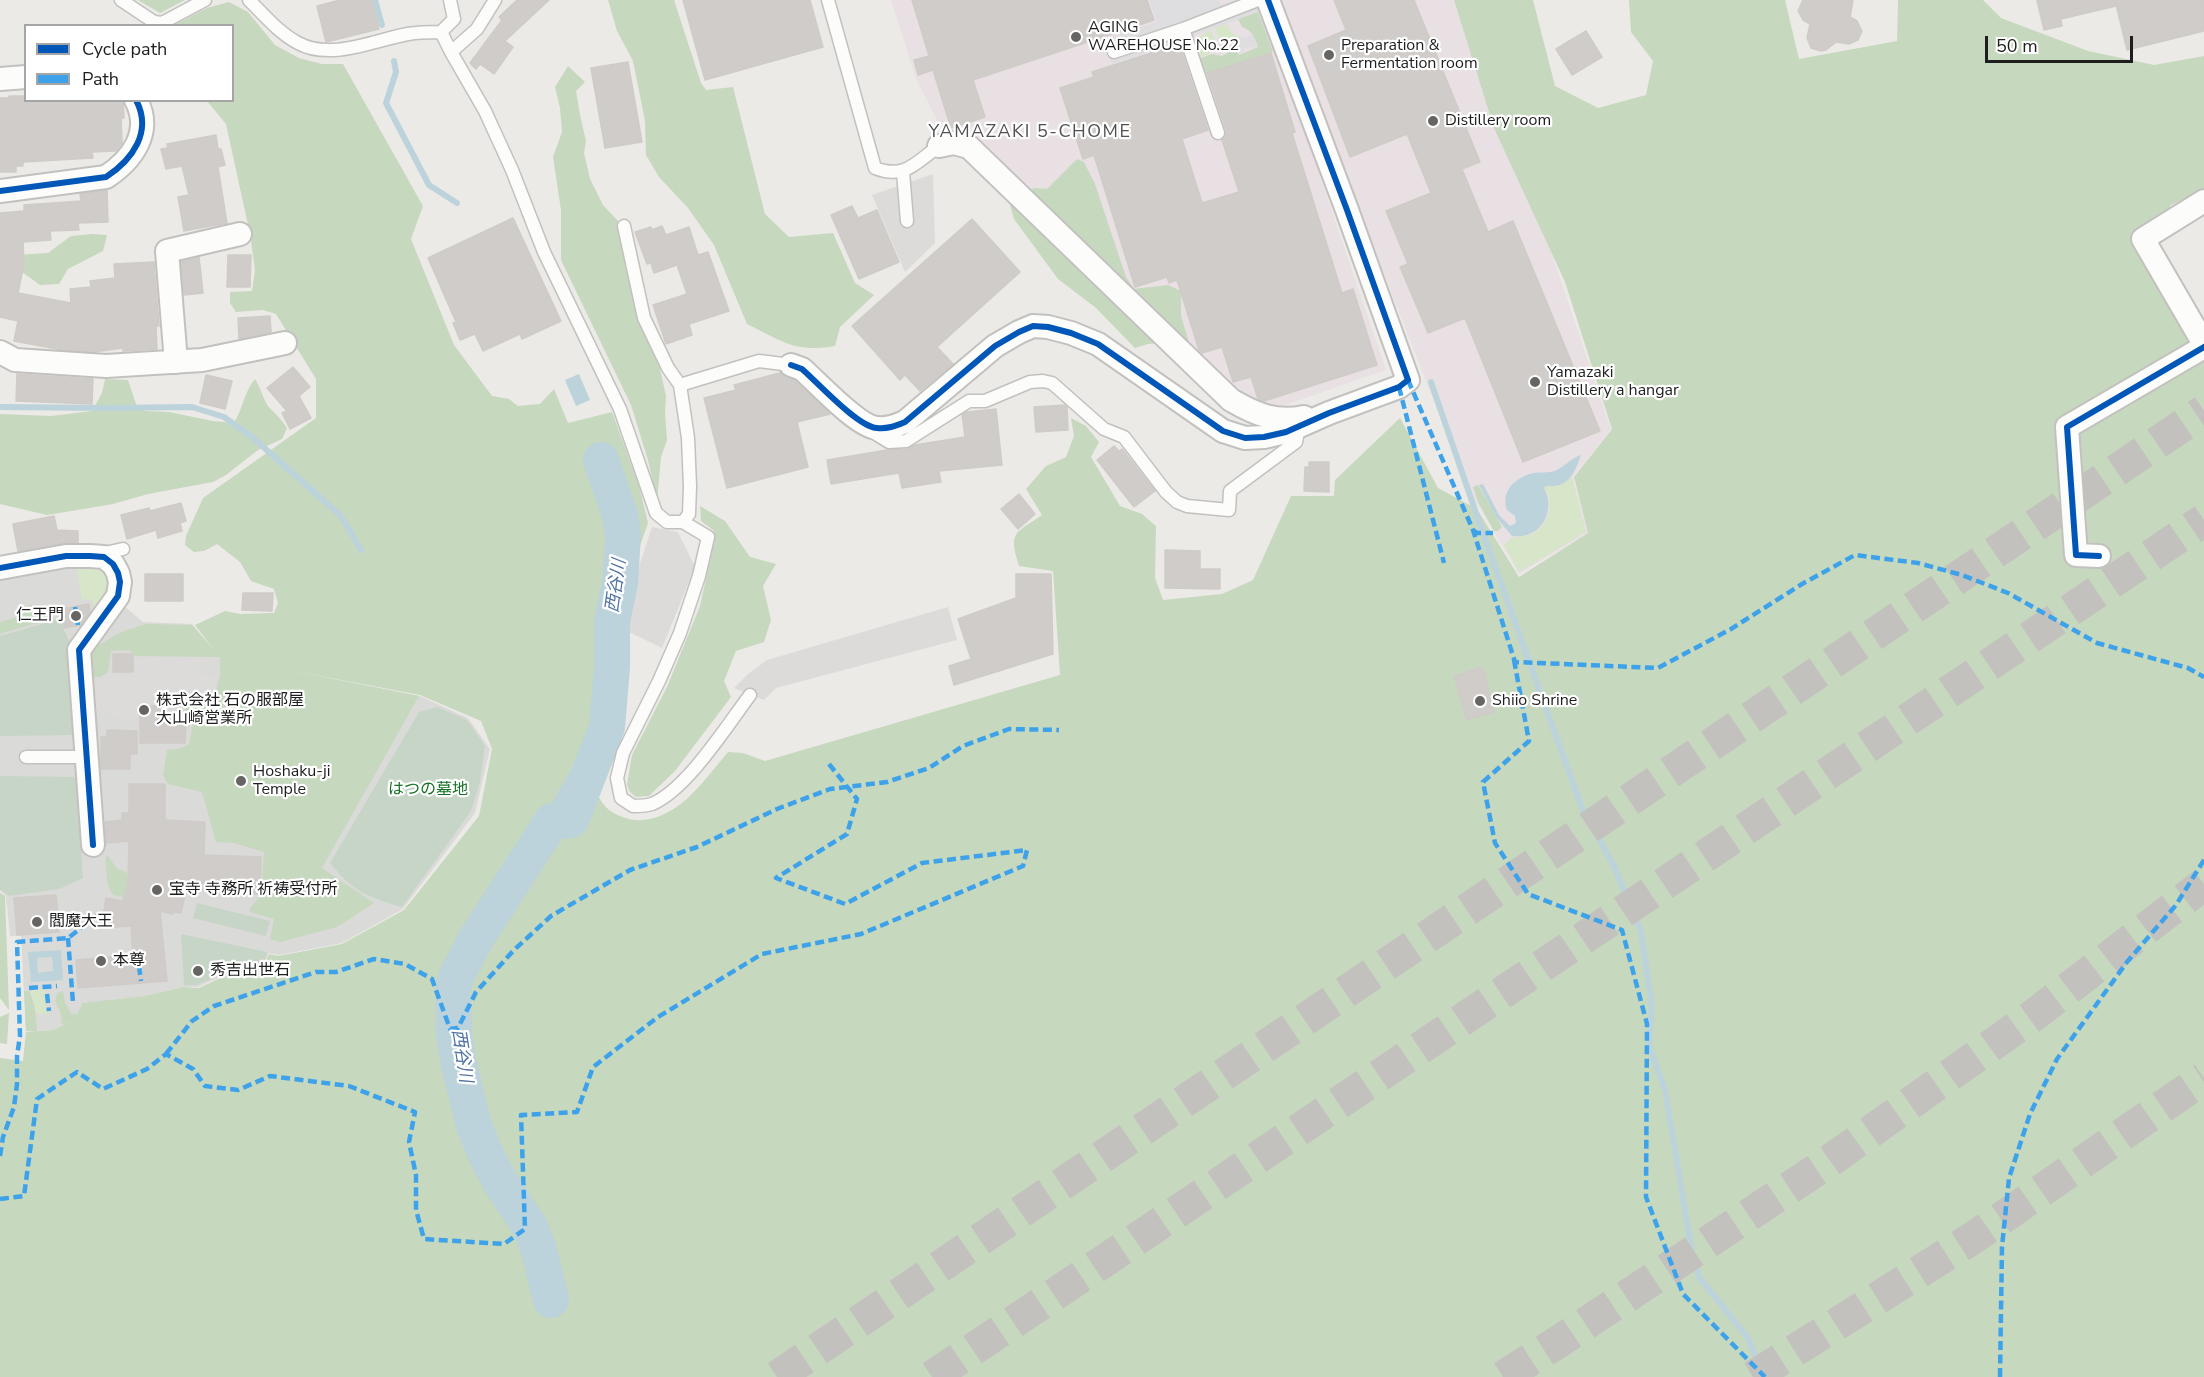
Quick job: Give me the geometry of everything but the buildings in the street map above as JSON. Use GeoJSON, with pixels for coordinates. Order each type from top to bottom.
{"type":"FeatureCollection","features":[{"type":"Feature","properties":{"kind":"street"},"geometry":{"type":"LineString","coordinates":[[791,365],[802,369],[861,423],[875,428],[890,428],[904,422],[995,346],[1033,326],[1071,333],[1098,344],[1223,430],[1245,438],[1287,432],[1329,413],[1399,387],[1408,380],[1268,0]]}},
{"type":"Feature","properties":{"kind":"street"},"geometry":{"type":"LineString","coordinates":[[0,79],[24,76]]}},
{"type":"Feature","properties":{"kind":"street"},"geometry":{"type":"LineString","coordinates":[[0,191],[106,177],[111,174],[125,164],[138,145],[142,124],[136,102]]}},
{"type":"Feature","properties":{"kind":"street"},"geometry":{"type":"LineString","coordinates":[[939,146],[954,143],[969,147],[1231,400],[1268,418],[1294,419],[1329,413]]}},
{"type":"Feature","properties":{"kind":"street"},"geometry":{"type":"LineString","coordinates":[[2099,556],[2076,555],[2067,427],[2204,345],[2143,239],[2204,201]]}},
{"type":"Feature","properties":{"kind":"street"},"geometry":{"type":"LineString","coordinates":[[176,362],[167,251],[240,234]]}},
{"type":"Feature","properties":{"kind":"street"},"geometry":{"type":"LineString","coordinates":[[0,352],[15,360],[105,366],[202,360],[285,343]]}},
{"type":"Feature","properties":{"kind":"street"},"geometry":{"type":"LineString","coordinates":[[0,568],[66,556],[90,555],[104,557],[113,564],[120,582],[118,596],[79,650],[93,845]]}},
{"type":"Feature","properties":{"kind":"lane"},"geometry":{"type":"LineString","coordinates":[[121,0],[154,22],[162,23],[205,0]]}},
{"type":"Feature","properties":{"kind":"lane"},"geometry":{"type":"LineString","coordinates":[[249,0],[284,34],[298,43],[314,49],[332,50],[411,33],[441,32],[454,19],[450,0]]}},
{"type":"Feature","properties":{"kind":"lane"},"geometry":{"type":"LineString","coordinates":[[451,52],[477,29],[495,0]]}},
{"type":"Feature","properties":{"kind":"lane"},"geometry":{"type":"LineString","coordinates":[[828,0],[875,168],[888,173],[903,172],[939,146]]}},
{"type":"Feature","properties":{"kind":"lane"},"geometry":{"type":"LineString","coordinates":[[1114,52],[1183,29],[1258,0]]}},
{"type":"Feature","properties":{"kind":"lane"},"geometry":{"type":"LineString","coordinates":[[1183,29],[1218,133]]}},
{"type":"Feature","properties":{"kind":"lane"},"geometry":{"type":"LineString","coordinates":[[441,32],[485,111],[512,170],[544,252],[620,409],[656,513],[667,522],[683,522],[708,537],[699,576],[676,643],[623,753],[617,778],[621,798],[633,806],[650,805],[666,796],[686,777],[750,695]]}},
{"type":"Feature","properties":{"kind":"lane"},"geometry":{"type":"LineString","coordinates":[[903,172],[907,221]]}},
{"type":"Feature","properties":{"kind":"lane"},"geometry":{"type":"LineString","coordinates":[[624,226],[644,318],[668,368],[680,385],[688,438],[690,486],[689,514],[683,522]]}},
{"type":"Feature","properties":{"kind":"lane"},"geometry":{"type":"LineString","coordinates":[[680,385],[759,361],[791,365]]}},
{"type":"Feature","properties":{"kind":"lane"},"geometry":{"type":"LineString","coordinates":[[861,423],[889,442],[906,441],[969,401],[985,401],[1030,382],[1044,381],[1052,383],[1104,429],[1124,437],[1177,502],[1187,506],[1229,510],[1230,490],[1296,442],[1299,427]]}},
{"type":"Feature","properties":{"kind":"lane"},"geometry":{"type":"LineString","coordinates":[[90,555],[123,549]]}},
{"type":"Feature","properties":{"kind":"lane"},"geometry":{"type":"LineString","coordinates":[[26,757],[87,757]]}},
{"type":"Feature","properties":{"kind":"shaded area"},"geometry":{"type":"Polygon","coordinates":[[[891,0],[1260,0],[1386,370],[1271,410],[1256,403],[1198,356],[967,129],[954,132],[940,126],[916,79],[891,0]]]}},
{"type":"Feature","properties":{"kind":"shaded area"},"geometry":{"type":"Polygon","coordinates":[[[1149,0],[1219,0],[1221,5],[1235,0],[1256,0],[1260,11],[1112,64],[1103,40],[1157,22],[1149,0]]]}},
{"type":"Feature","properties":{"kind":"shaded area"},"geometry":{"type":"Polygon","coordinates":[[[1278,0],[1466,0],[1611,429],[1573,477],[1588,533],[1519,574],[1467,487],[1278,0]]]}},
{"type":"Feature","properties":{"kind":"shaded area"},"geometry":{"type":"Polygon","coordinates":[[[1253,35],[1257,47],[1254,49],[1252,46],[1239,54],[1234,42],[1242,37],[1253,35]]]}},
{"type":"Feature","properties":{"kind":"shaded area"},"geometry":{"type":"Polygon","coordinates":[[[933,174],[935,243],[905,272],[872,195],[933,174]]]}},
{"type":"Feature","properties":{"kind":"shaded area"},"geometry":{"type":"Polygon","coordinates":[[[652,527],[678,532],[695,567],[662,648],[619,627],[652,527]]]}},
{"type":"Feature","properties":{"kind":"shaded area","name":"Hoshaku-ji Temple"},"geometry":{"type":"Polygon","coordinates":[[[89,560],[124,606],[143,622],[192,624],[220,657],[420,696],[468,718],[490,749],[475,813],[403,909],[342,943],[279,955],[269,953],[264,966],[242,967],[198,987],[182,987],[146,996],[111,1000],[54,1030],[26,1031],[21,936],[10,936],[6,896],[0,891],[0,570],[89,560]]]}},
{"type":"Feature","properties":{"kind":"shaded area"},"geometry":{"type":"Polygon","coordinates":[[[948,607],[957,640],[776,688],[764,700],[734,688],[767,660],[948,607]]]}},
{"type":"Feature","properties":{"kind":"shaded area"},"geometry":{"type":"Polygon","coordinates":[[[136,657],[201,657],[201,676],[218,677],[215,689],[204,696],[190,693],[182,704],[182,716],[164,716],[164,703],[150,702],[150,699],[137,699],[136,719],[109,717],[109,710],[93,709],[93,685],[112,674],[136,675],[136,657]]]}},
{"type":"Feature","properties":{"kind":"green space"},"geometry":{"type":"Polygon","coordinates":[[[138,0],[185,0],[160,13],[138,0]]]}},
{"type":"Feature","properties":{"kind":"green space"},"geometry":{"type":"Polygon","coordinates":[[[608,0],[674,0],[701,83],[706,90],[733,87],[765,214],[789,237],[833,233],[855,283],[874,295],[840,327],[835,346],[799,347],[747,324],[714,245],[688,208],[659,177],[646,155],[645,121],[633,61],[617,31],[608,0]]]}},
{"type":"Feature","properties":{"kind":"green space"},"geometry":{"type":"Polygon","coordinates":[[[1454,0],[1533,0],[1555,86],[1598,108],[1646,95],[1653,61],[1631,32],[1629,0],[1785,0],[1799,59],[1897,41],[1898,0],[1983,0],[2001,18],[2088,51],[2154,65],[2204,56],[2204,190],[2171,205],[2143,245],[2204,352],[2204,1377],[0,1377],[0,1058],[23,1061],[26,1032],[36,1031],[26,1031],[24,991],[29,991],[33,1000],[37,1031],[54,1030],[73,1020],[62,1025],[56,999],[58,993],[63,991],[71,1014],[77,1014],[83,1003],[145,996],[183,987],[199,988],[242,968],[264,967],[269,954],[278,956],[342,944],[404,910],[479,816],[492,749],[481,721],[420,695],[283,669],[419,696],[322,868],[374,903],[337,927],[280,942],[270,939],[274,919],[250,912],[250,908],[261,895],[264,852],[234,843],[216,842],[202,792],[168,784],[163,775],[167,750],[179,749],[189,744],[194,721],[186,716],[184,705],[191,694],[204,696],[216,690],[220,675],[220,657],[135,656],[129,650],[111,651],[108,672],[100,677],[93,677],[92,649],[119,633],[145,624],[192,625],[216,653],[195,625],[225,611],[240,614],[274,613],[278,603],[274,589],[251,581],[240,562],[217,544],[204,551],[194,552],[185,545],[186,536],[203,498],[316,418],[316,379],[276,314],[263,310],[236,312],[230,303],[230,292],[252,291],[255,270],[250,234],[226,124],[208,102],[234,102],[234,24],[176,24],[207,8],[229,2],[248,12],[275,45],[299,58],[322,64],[343,64],[423,206],[411,239],[454,345],[492,396],[509,399],[518,406],[540,404],[554,389],[568,423],[612,412],[639,486],[648,523],[610,632],[606,655],[612,712],[598,774],[597,795],[609,810],[634,820],[663,815],[676,807],[699,787],[728,752],[743,753],[765,761],[1060,675],[1053,571],[1019,566],[1014,539],[1020,530],[1042,515],[1026,489],[1046,466],[1066,457],[1074,436],[1071,418],[1086,426],[1099,442],[1091,457],[1120,506],[1142,514],[1156,526],[1155,578],[1163,600],[1222,594],[1253,580],[1291,496],[1334,496],[1335,480],[1400,418],[1438,488],[1477,509],[1519,577],[1588,533],[1574,477],[1612,429],[1565,282],[1494,128],[1454,0]]]}},
{"type":"Feature","properties":{"kind":"green space"},"geometry":{"type":"Polygon","coordinates":[[[1258,12],[1273,52],[1204,74],[1198,59],[1212,54],[1222,56],[1226,54],[1229,47],[1234,45],[1239,55],[1258,47],[1253,35],[1242,27],[1238,19],[1258,12]]]}},
{"type":"Feature","properties":{"kind":"green space"},"geometry":{"type":"Polygon","coordinates":[[[1227,24],[1232,33],[1241,37],[1227,43],[1218,38],[1215,28],[1227,24]]]}},
{"type":"Feature","properties":{"kind":"green space"},"geometry":{"type":"Polygon","coordinates":[[[1211,30],[1215,39],[1210,45],[1211,53],[1198,58],[1197,41],[1211,30]]]}},
{"type":"Feature","properties":{"kind":"green space"},"geometry":{"type":"Polygon","coordinates":[[[568,66],[585,82],[576,91],[586,141],[584,153],[590,179],[603,205],[619,222],[647,304],[658,345],[666,396],[667,440],[661,457],[657,501],[648,460],[631,405],[561,260],[561,210],[553,157],[562,132],[555,87],[568,66]]]}},
{"type":"Feature","properties":{"kind":"green space"},"geometry":{"type":"Polygon","coordinates":[[[1077,159],[1084,162],[1095,184],[1126,277],[1134,289],[1168,285],[1181,291],[1181,316],[1189,342],[1148,344],[1135,348],[1096,308],[1058,279],[1014,219],[1007,194],[1036,188],[1047,189],[1077,159]]]}},
{"type":"Feature","properties":{"kind":"green space"},"geometry":{"type":"Polygon","coordinates":[[[107,235],[103,251],[68,269],[59,284],[40,285],[0,256],[48,253],[71,236],[107,235]]]}},
{"type":"Feature","properties":{"kind":"green space"},"geometry":{"type":"Polygon","coordinates":[[[105,379],[128,380],[136,404],[145,411],[169,412],[234,423],[248,389],[255,379],[268,406],[287,428],[282,439],[258,450],[226,475],[213,482],[148,494],[113,504],[47,515],[0,504],[0,414],[51,416],[92,411],[102,393],[105,379]]]}},
{"type":"Feature","properties":{"kind":"green space"},"geometry":{"type":"Polygon","coordinates":[[[1572,477],[1586,532],[1519,572],[1504,545],[1512,537],[1522,537],[1539,529],[1548,515],[1550,506],[1544,488],[1560,485],[1572,477]]]}},
{"type":"Feature","properties":{"kind":"green space"},"geometry":{"type":"Polygon","coordinates":[[[1478,485],[1502,527],[1498,531],[1494,531],[1478,502],[1473,487],[1478,485]]]}},
{"type":"Feature","properties":{"kind":"green space"},"geometry":{"type":"Polygon","coordinates":[[[700,506],[725,521],[750,557],[776,564],[763,586],[771,620],[764,642],[736,651],[724,681],[731,697],[675,771],[649,796],[636,797],[627,785],[632,755],[667,687],[700,606],[715,537],[713,530],[701,521],[700,506]]]}},
{"type":"Feature","properties":{"kind":"green space"},"geometry":{"type":"Polygon","coordinates":[[[76,565],[101,567],[109,577],[109,590],[101,605],[94,608],[92,599],[82,600],[76,565]]]}},
{"type":"Feature","properties":{"kind":"green space"},"geometry":{"type":"Polygon","coordinates":[[[30,605],[54,609],[53,618],[0,634],[0,622],[18,617],[24,607],[30,605]]]}},
{"type":"Feature","properties":{"kind":"green space"},"geometry":{"type":"Polygon","coordinates":[[[59,619],[71,645],[77,735],[0,736],[0,636],[59,619]]]}},
{"type":"Feature","properties":{"kind":"green space","name":"はつの墓地"},"geometry":{"type":"Polygon","coordinates":[[[438,707],[467,720],[485,746],[480,782],[471,811],[402,907],[362,892],[346,881],[330,863],[419,712],[438,707]]]}},
{"type":"Feature","properties":{"kind":"green space"},"geometry":{"type":"Polygon","coordinates":[[[0,776],[76,777],[83,878],[59,889],[9,896],[0,889],[0,776]]]}},
{"type":"Feature","properties":{"kind":"green space"},"geometry":{"type":"Polygon","coordinates":[[[108,856],[117,869],[126,872],[129,876],[125,898],[113,895],[108,886],[105,857],[108,856]]]}},
{"type":"Feature","properties":{"kind":"green space"},"geometry":{"type":"Polygon","coordinates":[[[0,893],[5,896],[9,1010],[0,998],[0,893]]]}},
{"type":"Feature","properties":{"kind":"green space"},"geometry":{"type":"Polygon","coordinates":[[[197,903],[270,921],[266,936],[193,918],[197,903]]]}},
{"type":"Feature","properties":{"kind":"green space"},"geometry":{"type":"Polygon","coordinates":[[[181,934],[267,952],[263,966],[241,965],[197,985],[184,985],[181,934]]]}},
{"type":"Feature","properties":{"kind":"green space"},"geometry":{"type":"Polygon","coordinates":[[[45,989],[47,1014],[37,1014],[30,991],[45,989]]]}},
{"type":"Feature","properties":{"kind":"green space"},"geometry":{"type":"Polygon","coordinates":[[[9,1013],[7,1044],[0,1043],[0,1017],[9,1013]]]}},
{"type":"Feature","properties":{"kind":"water"},"geometry":{"type":"Polygon","coordinates":[[[579,374],[590,400],[576,406],[565,380],[579,374]]]}},
{"type":"Feature","properties":{"kind":"water"},"geometry":{"type":"Polygon","coordinates":[[[1581,455],[1570,478],[1560,485],[1544,488],[1548,497],[1547,515],[1538,529],[1531,534],[1512,536],[1496,517],[1479,485],[1483,484],[1499,515],[1510,526],[1516,523],[1515,516],[1507,510],[1506,498],[1513,483],[1529,474],[1557,470],[1581,455]]]}},
{"type":"Feature","properties":{"kind":"water"},"geometry":{"type":"Polygon","coordinates":[[[61,950],[63,980],[31,982],[28,952],[61,950]],[[52,957],[37,958],[38,973],[53,971],[52,957]]]}},
{"type":"Feature","properties":{"kind":"waterway"},"geometry":{"type":"LineString","coordinates":[[375,0],[382,25]]}},
{"type":"Feature","properties":{"kind":"waterway"},"geometry":{"type":"LineString","coordinates":[[394,61],[396,72],[386,103],[429,185],[457,203]]}},
{"type":"Feature","properties":{"kind":"waterway"},"geometry":{"type":"LineString","coordinates":[[1431,382],[1583,811],[1613,864],[1641,932],[1652,1006],[1649,1046],[1665,1090],[1692,1252],[1699,1277],[1748,1338],[1764,1377]]}},
{"type":"Feature","properties":{"kind":"waterway"},"geometry":{"type":"LineString","coordinates":[[0,407],[192,407],[224,417],[252,437],[341,516],[361,550]]}},
{"type":"Feature","properties":{"kind":"waterway","name":"西谷川"},"geometry":{"type":"LineString","coordinates":[[551,1300],[538,1247],[530,1227],[500,1182],[474,1126],[458,1060],[454,1034],[453,991],[456,977],[477,937],[552,821],[571,820],[607,727],[612,667],[612,621],[620,583],[623,535],[620,515],[601,460]]}},
{"type":"Feature","properties":{"kind":"waterway","name":"西谷川"},"geometry":{"type":"LineString","coordinates":[[552,821],[552,808],[609,715]]}},
{"type":"Feature","properties":{"kind":"tunnel"},"geometry":{"type":"LineString","coordinates":[[777,1377],[2204,411]]}},
{"type":"Feature","properties":{"kind":"tunnel"},"geometry":{"type":"LineString","coordinates":[[932,1377],[2204,520]]}},
{"type":"Feature","properties":{"kind":"tunnel"},"geometry":{"type":"LineString","coordinates":[[1503,1377],[1824,1165],[2034,1015],[2204,884]]}},
{"type":"Feature","properties":{"kind":"tunnel"},"geometry":{"type":"LineString","coordinates":[[1753,1377],[1976,1236],[2204,1078]]}},
{"type":"Feature","properties":{"kind":"marked path"},"geometry":{"type":"LineString","coordinates":[[1408,380],[1473,530],[1515,662],[1658,668],[1731,629],[1802,584],[1855,555],[1918,563],[1962,575],[2008,593],[2097,643],[2188,668],[2204,677]]}},
{"type":"Feature","properties":{"kind":"marked path"},"geometry":{"type":"LineString","coordinates":[[1399,387],[1444,563]]}},
{"type":"Feature","properties":{"kind":"marked path"},"geometry":{"type":"LineString","coordinates":[[1473,530],[1477,533],[1493,533]]}},
{"type":"Feature","properties":{"kind":"marked path"},"geometry":{"type":"LineString","coordinates":[[75,607],[78,625]]}},
{"type":"Feature","properties":{"kind":"marked path"},"geometry":{"type":"LineString","coordinates":[[1514,660],[1529,741],[1483,782],[1495,843],[1528,894],[1622,930],[1647,1024],[1646,1197],[1683,1294],[1765,1377]]}},
{"type":"Feature","properties":{"kind":"marked path"},"geometry":{"type":"LineString","coordinates":[[166,1054],[192,1021],[214,1006],[316,972],[336,972],[374,959],[405,964],[432,979],[450,1029],[458,1028],[476,992],[514,950],[551,916],[630,870],[697,847],[777,809],[830,789],[887,782],[929,768],[963,746],[1009,729],[1059,730]]}},
{"type":"Feature","properties":{"kind":"marked path"},"geometry":{"type":"LineString","coordinates":[[0,1199],[24,1196],[37,1099],[77,1072],[103,1089],[147,1069],[166,1054],[193,1069],[205,1086],[238,1090],[270,1076],[349,1086],[415,1112],[409,1142],[416,1175],[416,1210],[424,1239],[504,1244],[525,1229],[521,1115],[577,1112],[593,1067],[658,1017],[762,954],[861,934],[1023,866],[1027,850],[922,863],[845,904],[776,878],[847,834],[857,799],[829,764]]}},
{"type":"Feature","properties":{"kind":"marked path"},"geometry":{"type":"LineString","coordinates":[[2000,1377],[2002,1247],[2009,1178],[2030,1114],[2057,1059],[2127,962],[2176,905],[2204,860]]}},
{"type":"Feature","properties":{"kind":"marked path"},"geometry":{"type":"LineString","coordinates":[[0,1156],[3,1137],[14,1107],[17,1084],[20,1036],[17,942],[68,938],[98,915]]}},
{"type":"Feature","properties":{"kind":"marked path"},"geometry":{"type":"LineString","coordinates":[[68,938],[73,1003]]}},
{"type":"Feature","properties":{"kind":"marked path"},"geometry":{"type":"LineString","coordinates":[[139,966],[141,981]]}},
{"type":"Feature","properties":{"kind":"marked path"},"geometry":{"type":"LineString","coordinates":[[29,988],[57,986]]}},
{"type":"Feature","properties":{"kind":"marked path"},"geometry":{"type":"LineString","coordinates":[[47,994],[49,1011]]}},
{"type":"Feature","properties":{"kind":"cycle path"},"geometry":{"type":"LineString","coordinates":[[791,365],[802,369],[849,413],[869,426],[877,428],[891,427],[905,422],[995,346],[1033,326],[1071,333],[1098,344],[1223,431],[1245,438],[1286,432],[1399,387],[1408,380],[1268,0]]}},
{"type":"Feature","properties":{"kind":"cycle path"},"geometry":{"type":"LineString","coordinates":[[0,191],[106,177],[124,162],[137,144],[142,123],[137,102]]}},
{"type":"Feature","properties":{"kind":"cycle path"},"geometry":{"type":"LineString","coordinates":[[2099,556],[2076,555],[2067,427],[2204,347]]}},
{"type":"Feature","properties":{"kind":"cycle path"},"geometry":{"type":"LineString","coordinates":[[0,568],[66,556],[90,556],[104,557],[113,564],[118,573],[120,582],[118,596],[79,650],[93,845]]}},
{"type":"Feature","properties":{"kind":"place","name":"AGING WAREHOUSE No.22"},"geometry":{"type":"Point","coordinates":[1076,37]}},
{"type":"Feature","properties":{"kind":"place","name":"Preparation & Fermentation room"},"geometry":{"type":"Point","coordinates":[1329,55]}},
{"type":"Feature","properties":{"kind":"place","name":"Distillery room"},"geometry":{"type":"Point","coordinates":[1433,121]}},
{"type":"Feature","properties":{"kind":"place","name":"Yamazaki Distillery a hangar"},"geometry":{"type":"Point","coordinates":[1535,382]}},
{"type":"Feature","properties":{"kind":"place","name":"仁王門"},"geometry":{"type":"Point","coordinates":[76,616]}},
{"type":"Feature","properties":{"kind":"place","name":"Shiio Shrine"},"geometry":{"type":"Point","coordinates":[1480,701]}},
{"type":"Feature","properties":{"kind":"place","name":"株式会社 石の服部屋 大山崎営業所"},"geometry":{"type":"Point","coordinates":[144,710]}},
{"type":"Feature","properties":{"kind":"place","name":"Hoshaku-ji Temple"},"geometry":{"type":"Point","coordinates":[241,781]}},
{"type":"Feature","properties":{"kind":"place","name":"宝寺 寺務所 祈祷受付所"},"geometry":{"type":"Point","coordinates":[157,890]}},
{"type":"Feature","properties":{"kind":"place","name":"閻魔大王"},"geometry":{"type":"Point","coordinates":[37,922]}},
{"type":"Feature","properties":{"kind":"place","name":"本尊"},"geometry":{"type":"Point","coordinates":[101,961]}},
{"type":"Feature","properties":{"kind":"place","name":"秀吉出世石"},"geometry":{"type":"Point","coordinates":[198,971]}},
{"type":"Feature","properties":{"kind":"district","name":"YAMAZAKI 5-CHOME"},"geometry":{"type":"Point","coordinates":[1030,133]}}]}
